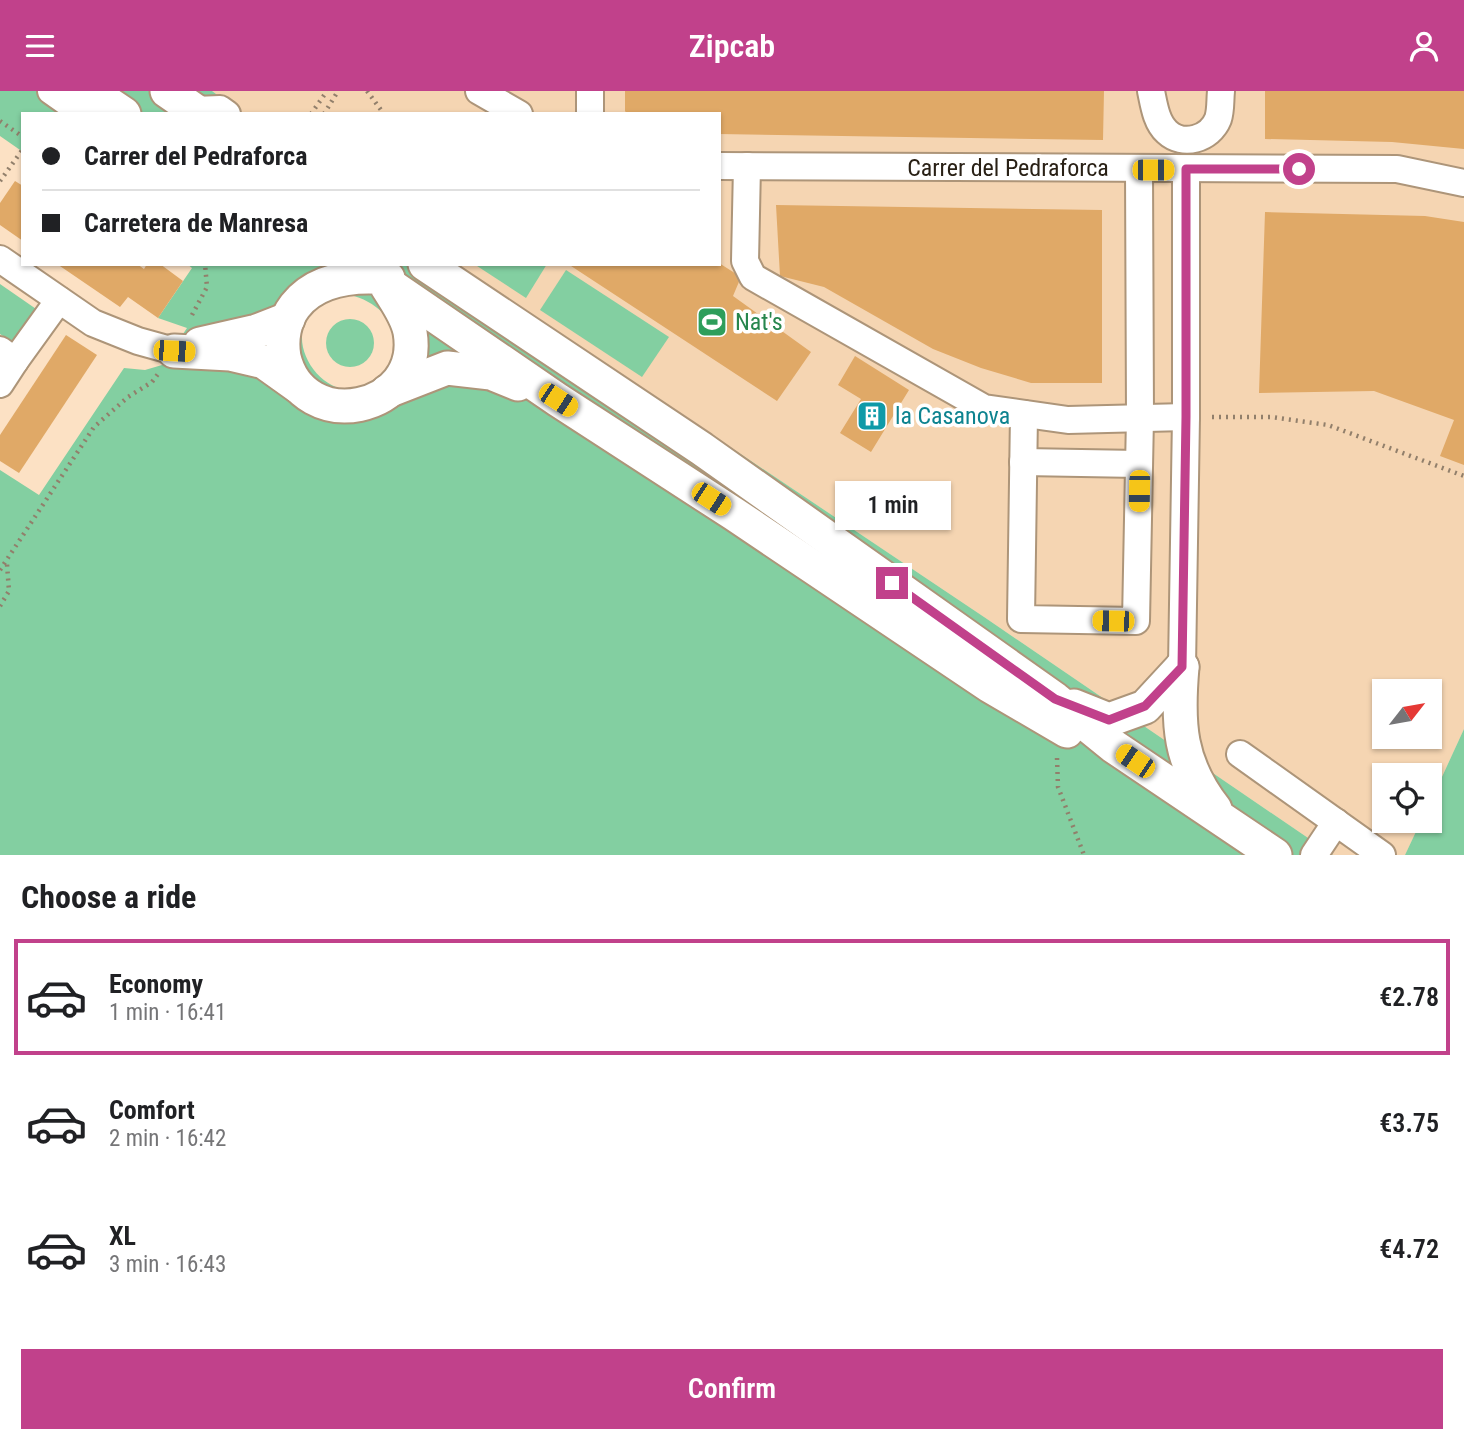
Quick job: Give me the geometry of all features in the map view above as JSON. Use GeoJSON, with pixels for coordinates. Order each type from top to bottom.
{"type":"FeatureCollection","features":[{"type":"Feature","properties":{"kind":"main road"},"geometry":{"type":"LineString","coordinates":[[90,91],[121,112]]}},
{"type":"Feature","properties":{"kind":"main road"},"geometry":{"type":"LineString","coordinates":[[167,91],[201,112]]}},
{"type":"Feature","properties":{"kind":"main road"},"geometry":{"type":"LineString","coordinates":[[428,266],[702,449],[1055,699],[1113,746],[1275,855]]}},
{"type":"Feature","properties":{"kind":"main road"},"geometry":{"type":"LineString","coordinates":[[174,351],[257,331],[298,292],[372,269],[425,289],[571,375],[634,404]]}},
{"type":"Feature","properties":{"kind":"main road"},"geometry":{"type":"LineString","coordinates":[[174,351],[230,354],[264,362],[326,404],[348,408],[370,403],[393,388],[406,369],[411,340],[404,315],[372,269]]}},
{"type":"Feature","properties":{"kind":"main road"},"geometry":{"type":"LineString","coordinates":[[372,269],[558,400],[734,514],[990,686],[1066,730],[1113,746]]}},
{"type":"Feature","properties":{"kind":"main road"},"geometry":{"type":"LineString","coordinates":[[298,292],[283,333],[282,347],[287,368],[305,392]]}},
{"type":"Feature","properties":{"kind":"main road"},"geometry":{"type":"LineString","coordinates":[[388,391],[447,367],[491,373],[558,400]]}},
{"type":"Feature","properties":{"kind":"main road"},"geometry":{"type":"LineString","coordinates":[[1055,699],[1109,720],[1145,706],[1182,667]]}},
{"type":"Feature","properties":{"kind":"main road"},"geometry":{"type":"LineString","coordinates":[[1182,667],[1179,707],[1185,755],[1197,786],[1224,820]]}},
{"type":"Feature","properties":{"kind":"street"},"geometry":{"type":"LineString","coordinates":[[51,91],[68,103],[109,112]]}},
{"type":"Feature","properties":{"kind":"street"},"geometry":{"type":"LineString","coordinates":[[479,91],[516,112]]}},
{"type":"Feature","properties":{"kind":"street"},"geometry":{"type":"LineString","coordinates":[[590,91],[590,112]]}},
{"type":"Feature","properties":{"kind":"street"},"geometry":{"type":"LineString","coordinates":[[1151,91],[1159,121],[1166,132],[1180,139],[1191,140],[1210,131],[1219,117],[1221,91]]}},
{"type":"Feature","properties":{"kind":"street"},"geometry":{"type":"LineString","coordinates":[[1210,131],[1225,170]]}},
{"type":"Feature","properties":{"kind":"street"},"geometry":{"type":"LineString","coordinates":[[1024,414],[1021,619],[1136,621],[1146,169],[1166,132]]}},
{"type":"Feature","properties":{"kind":"street","name":"Carrer del Pedraforca"},"geometry":{"type":"LineString","coordinates":[[721,166],[1397,169],[1464,183]]}},
{"type":"Feature","properties":{"kind":"street"},"geometry":{"type":"LineString","coordinates":[[747,166],[745,261],[753,277],[984,408],[1068,420],[1186,417]]}},
{"type":"Feature","properties":{"kind":"street"},"geometry":{"type":"LineString","coordinates":[[1182,667],[1186,169]]}},
{"type":"Feature","properties":{"kind":"street"},"geometry":{"type":"LineString","coordinates":[[0,259],[93,323],[138,341],[174,351]]}},
{"type":"Feature","properties":{"kind":"street"},"geometry":{"type":"LineString","coordinates":[[0,384],[7,355],[59,300]]}},
{"type":"Feature","properties":{"kind":"street"},"geometry":{"type":"LineString","coordinates":[[1023,462],[1139,464]]}},
{"type":"Feature","properties":{"kind":"street"},"geometry":{"type":"LineString","coordinates":[[1240,754],[1382,855]]}},
{"type":"Feature","properties":{"kind":"street"},"geometry":{"type":"LineString","coordinates":[[1314,855],[1336,822]]}},
{"type":"Feature","properties":{"kind":"path"},"geometry":{"type":"LineString","coordinates":[[312,112],[327,91]]}},
{"type":"Feature","properties":{"kind":"path"},"geometry":{"type":"LineString","coordinates":[[325,112],[338,91]]}},
{"type":"Feature","properties":{"kind":"path"},"geometry":{"type":"LineString","coordinates":[[367,91],[383,112]]}},
{"type":"Feature","properties":{"kind":"path"},"geometry":{"type":"LineString","coordinates":[[0,121],[21,136]]}},
{"type":"Feature","properties":{"kind":"path"},"geometry":{"type":"LineString","coordinates":[[0,181],[21,152]]}},
{"type":"Feature","properties":{"kind":"path"},"geometry":{"type":"LineString","coordinates":[[0,570],[94,427],[128,397],[152,382],[174,351],[206,287],[205,266]]}},
{"type":"Feature","properties":{"kind":"path"},"geometry":{"type":"LineString","coordinates":[[1186,417],[1270,417],[1328,425],[1464,476]]}},
{"type":"Feature","properties":{"kind":"path"},"geometry":{"type":"LineString","coordinates":[[0,606],[9,591],[7,563]]}},
{"type":"Feature","properties":{"kind":"path"},"geometry":{"type":"LineString","coordinates":[[1066,730],[1058,753],[1057,778],[1084,855]]}},
{"type":"Feature","properties":{"kind":"shaded area"},"geometry":{"type":"Polygon","coordinates":[[[212,91],[1464,91],[1464,729],[1442,777],[1442,763],[1372,763],[1372,833],[1415,833],[1405,855],[1333,855],[987,619],[460,266],[721,266],[721,112],[240,112],[212,91]]]}},
{"type":"Feature","properties":{"kind":"green space"},"geometry":{"type":"Polygon","coordinates":[[[0,91],[212,91],[240,112],[21,112],[21,151],[0,136],[0,91]]]}},
{"type":"Feature","properties":{"kind":"green space"},"geometry":{"type":"Polygon","coordinates":[[[190,266],[460,266],[987,619],[1333,855],[0,855],[0,470],[39,495],[124,368],[145,370],[162,365],[187,328],[158,318],[192,268],[190,266]],[[350,295],[320,305],[305,322],[302,343],[309,363],[324,380],[343,389],[364,387],[385,371],[393,359],[395,335],[384,314],[374,306],[350,295]]]}},
{"type":"Feature","properties":{"kind":"green space"},"geometry":{"type":"Polygon","coordinates":[[[477,266],[546,266],[526,298],[477,266]]]}},
{"type":"Feature","properties":{"kind":"green space"},"geometry":{"type":"Polygon","coordinates":[[[566,270],[669,337],[642,377],[540,310],[566,270]]]}},
{"type":"Feature","properties":{"kind":"green space"},"geometry":{"type":"Polygon","coordinates":[[[0,284],[39,311],[16,345],[0,334],[0,284]]]}},
{"type":"Feature","properties":{"kind":"green space"},"geometry":{"type":"Polygon","coordinates":[[[350,319],[367,326],[374,343],[367,360],[350,367],[333,360],[326,343],[333,326],[350,319]]]}},
{"type":"Feature","properties":{"kind":"green space"},"geometry":{"type":"Polygon","coordinates":[[[1464,729],[1464,855],[1405,855],[1415,833],[1442,833],[1442,777],[1464,729]]]}},
{"type":"Feature","properties":{"kind":"building"},"geometry":{"type":"Polygon","coordinates":[[[625,91],[1104,91],[1103,140],[721,134],[721,112],[625,111],[625,91]]]}},
{"type":"Feature","properties":{"kind":"building"},"geometry":{"type":"Polygon","coordinates":[[[1265,91],[1464,91],[1464,149],[1392,142],[1265,139],[1265,91]]]}},
{"type":"Feature","properties":{"kind":"building"},"geometry":{"type":"Polygon","coordinates":[[[15,181],[21,185],[21,240],[0,225],[0,203],[15,181]]]}},
{"type":"Feature","properties":{"kind":"building"},"geometry":{"type":"Polygon","coordinates":[[[776,205],[1102,210],[1102,383],[1031,383],[981,368],[933,349],[824,287],[780,276],[776,205]]]}},
{"type":"Feature","properties":{"kind":"building"},"geometry":{"type":"Polygon","coordinates":[[[1265,212],[1425,216],[1464,222],[1464,465],[1440,456],[1454,420],[1374,391],[1259,393],[1265,212]]]}},
{"type":"Feature","properties":{"kind":"building","name":"Nat's"},"geometry":{"type":"Polygon","coordinates":[[[721,264],[741,277],[733,296],[811,352],[777,401],[571,266],[721,264]]]}},
{"type":"Feature","properties":{"kind":"building"},"geometry":{"type":"Polygon","coordinates":[[[60,266],[140,266],[144,269],[146,266],[163,266],[183,281],[158,318],[128,297],[120,307],[60,266]]]}},
{"type":"Feature","properties":{"kind":"building"},"geometry":{"type":"Polygon","coordinates":[[[66,335],[97,355],[19,473],[0,461],[0,435],[66,335]]]}},
{"type":"Feature","properties":{"kind":"building","name":"la Casanova"},"geometry":{"type":"Polygon","coordinates":[[[855,356],[909,390],[871,452],[840,433],[861,399],[838,385],[855,356]]]}},
{"type":"Feature","properties":{"kind":"place","name":"Nat's"},"geometry":{"type":"Point","coordinates":[712,322]}},
{"type":"Feature","properties":{"kind":"place","name":"la Casanova"},"geometry":{"type":"Point","coordinates":[872,416]}},
{"type":"Feature","properties":{"kind":"route"},"geometry":{"type":"LineString","coordinates":[[892,583],[1055,699],[1109,720],[1145,706],[1182,667],[1186,169],[1299,169]]}}]}
